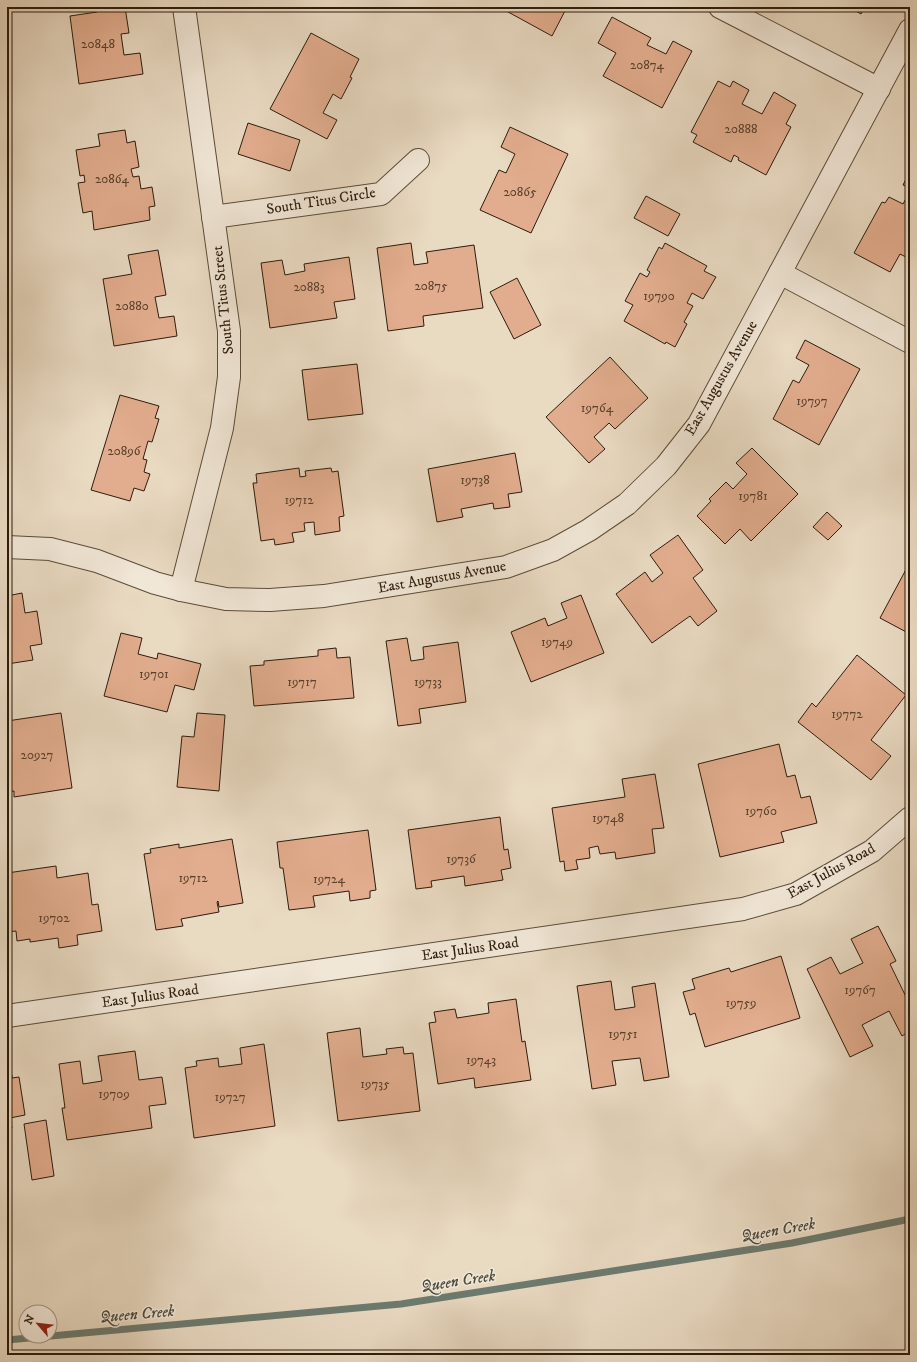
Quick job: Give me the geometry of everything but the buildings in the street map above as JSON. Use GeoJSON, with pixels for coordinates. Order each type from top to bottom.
{"type":"FeatureCollection","features":[{"type":"Feature","properties":{"kind":"street","name":"South Titus Street"},"geometry":{"type":"LineString","coordinates":[[181,590],[222,428],[229,376],[229,331],[184,7]]}},
{"type":"Feature","properties":{"kind":"street"},"geometry":{"type":"LineString","coordinates":[[720,7],[878,89]]}},
{"type":"Feature","properties":{"kind":"street","name":"East Augustus Avenue"},"geometry":{"type":"LineString","coordinates":[[7,547],[50,550],[96,561],[155,583],[181,590],[226,599],[270,600],[324,596],[506,568],[553,550],[590,530],[627,504],[666,466],[699,424],[910,30]]}},
{"type":"Feature","properties":{"kind":"street","name":"South Titus Circle"},"geometry":{"type":"LineString","coordinates":[[213,218],[381,194],[418,160]]}},
{"type":"Feature","properties":{"kind":"street"},"geometry":{"type":"LineString","coordinates":[[780,273],[910,342]]}},
{"type":"Feature","properties":{"kind":"street","name":"East Julius Road"},"geometry":{"type":"LineString","coordinates":[[7,1016],[743,909],[796,894],[872,852],[910,818]]}},
{"type":"Feature","properties":{"kind":"green space"},"geometry":{"type":"Polygon","coordinates":[[[910,1350],[910,1355],[857,1355],[878,1352],[910,1350]]]}},
{"type":"Feature","properties":{"kind":"waterway","name":"Queen Creek"},"geometry":{"type":"LineString","coordinates":[[7,1340],[401,1304],[792,1243],[910,1219]]}}]}
